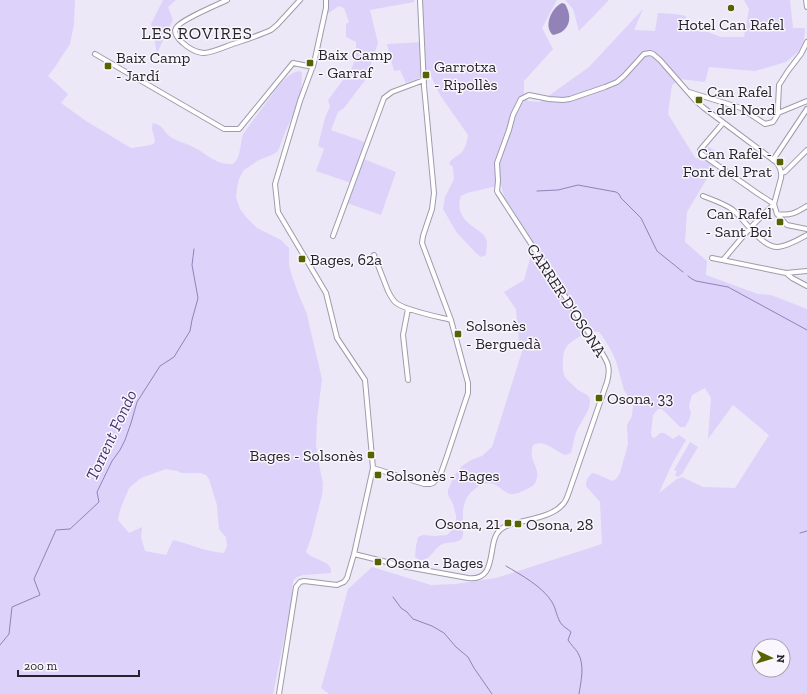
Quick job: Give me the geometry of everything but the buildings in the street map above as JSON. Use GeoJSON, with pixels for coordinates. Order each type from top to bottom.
{"type":"FeatureCollection","features":[{"type":"Feature","properties":{"kind":"street"},"geometry":{"type":"LineString","coordinates":[[227,0],[184,21],[177,26],[175,28],[175,32],[179,40],[186,46],[199,52],[206,53],[219,49],[271,30],[300,0]]}},
{"type":"Feature","properties":{"kind":"street"},"geometry":{"type":"LineString","coordinates":[[279,694],[296,589],[299,583],[304,581],[333,585],[342,583],[346,580],[354,554],[373,468],[364,380],[336,338],[326,293],[278,212],[275,184],[300,101],[313,65],[326,8],[326,0]]}},
{"type":"Feature","properties":{"kind":"street"},"geometry":{"type":"LineString","coordinates":[[373,468],[424,484],[430,484],[436,480],[441,473],[468,394],[468,383],[452,320],[422,243],[434,199],[424,80],[420,0]]}},
{"type":"Feature","properties":{"kind":"street"},"geometry":{"type":"LineString","coordinates":[[806,0],[807,7]]}},
{"type":"Feature","properties":{"kind":"street"},"geometry":{"type":"LineString","coordinates":[[687,91],[741,108],[765,124],[773,122],[778,114],[779,85],[801,54],[807,42]]}},
{"type":"Feature","properties":{"kind":"street","name":"CARRER D'OSONA"},"geometry":{"type":"LineString","coordinates":[[354,554],[407,567],[468,578],[476,578],[483,575],[489,566],[496,538],[500,530],[504,527],[555,511],[563,504],[567,497],[607,382],[609,369],[602,354],[501,199],[497,191],[497,163],[509,130],[512,116],[521,100],[529,96],[563,100],[605,87],[620,80],[640,57],[646,53],[656,56],[687,91]]}},
{"type":"Feature","properties":{"kind":"street"},"geometry":{"type":"LineString","coordinates":[[95,54],[224,129],[239,129],[293,63],[313,65]]}},
{"type":"Feature","properties":{"kind":"street"},"geometry":{"type":"LineString","coordinates":[[333,236],[384,98],[392,92],[424,80]]}},
{"type":"Feature","properties":{"kind":"street"},"geometry":{"type":"LineString","coordinates":[[687,91],[704,108],[773,160],[779,166],[782,173],[774,204],[750,228],[723,260]]}},
{"type":"Feature","properties":{"kind":"street"},"geometry":{"type":"LineString","coordinates":[[778,112],[807,101]]}},
{"type":"Feature","properties":{"kind":"street"},"geometry":{"type":"LineString","coordinates":[[773,160],[807,109]]}},
{"type":"Feature","properties":{"kind":"street"},"geometry":{"type":"LineString","coordinates":[[723,123],[700,150],[700,154],[774,204],[777,214],[787,225],[807,229]]}},
{"type":"Feature","properties":{"kind":"street"},"geometry":{"type":"LineString","coordinates":[[782,173],[786,172],[807,150]]}},
{"type":"Feature","properties":{"kind":"street"},"geometry":{"type":"LineString","coordinates":[[703,196],[733,210],[764,241],[772,246],[777,247],[786,245],[807,235]]}},
{"type":"Feature","properties":{"kind":"street"},"geometry":{"type":"LineString","coordinates":[[777,214],[793,214],[807,206]]}},
{"type":"Feature","properties":{"kind":"street"},"geometry":{"type":"LineString","coordinates":[[374,255],[391,297],[398,304],[408,309],[452,320]]}},
{"type":"Feature","properties":{"kind":"street"},"geometry":{"type":"LineString","coordinates":[[712,258],[786,273],[807,271]]}},
{"type":"Feature","properties":{"kind":"street"},"geometry":{"type":"LineString","coordinates":[[786,273],[807,286]]}},
{"type":"Feature","properties":{"kind":"street"},"geometry":{"type":"LineString","coordinates":[[408,309],[403,335],[408,380]]}},
{"type":"Feature","properties":{"kind":"shaded area"},"geometry":{"type":"Polygon","coordinates":[[[0,0],[75,0],[74,24],[70,44],[48,76],[68,94],[61,103],[86,121],[131,148],[153,144],[155,142],[152,128],[153,123],[162,127],[172,138],[199,150],[215,160],[232,164],[236,161],[238,156],[243,134],[277,88],[293,73],[300,71],[302,73],[301,95],[299,102],[278,151],[259,160],[244,170],[239,179],[236,197],[240,209],[257,228],[281,240],[289,248],[289,265],[292,276],[307,314],[322,379],[317,419],[316,445],[323,484],[322,495],[306,552],[328,565],[331,573],[303,575],[297,577],[293,581],[291,604],[273,694],[0,694],[0,0]],[[166,469],[141,478],[129,488],[120,510],[118,520],[129,533],[142,527],[141,537],[145,551],[166,555],[173,540],[204,550],[224,553],[227,546],[226,537],[219,529],[217,505],[209,479],[206,475],[201,473],[182,473],[166,469]]]}},
{"type":"Feature","properties":{"kind":"shaded area"},"geometry":{"type":"Polygon","coordinates":[[[163,0],[176,0],[168,7],[173,20],[157,53],[151,24],[163,0]]]}},
{"type":"Feature","properties":{"kind":"shaded area"},"geometry":{"type":"Polygon","coordinates":[[[328,0],[414,0],[414,2],[370,10],[378,43],[366,79],[344,108],[338,112],[331,130],[365,142],[359,157],[396,172],[381,215],[347,203],[354,184],[316,171],[324,149],[318,146],[325,118],[330,106],[328,100],[352,68],[356,56],[356,42],[346,37],[346,24],[349,22],[344,8],[339,6],[327,14],[328,0]]]}},
{"type":"Feature","properties":{"kind":"shaded area"},"geometry":{"type":"Polygon","coordinates":[[[421,0],[557,0],[542,28],[553,49],[524,81],[524,93],[528,101],[540,102],[589,67],[643,9],[634,30],[655,31],[658,13],[675,14],[686,16],[688,26],[695,31],[708,32],[721,37],[744,37],[749,9],[744,0],[790,0],[793,28],[805,28],[804,42],[799,51],[786,62],[755,71],[709,67],[705,82],[680,79],[672,85],[668,114],[696,159],[709,147],[721,155],[687,212],[685,242],[707,261],[706,275],[758,294],[771,295],[807,309],[807,694],[329,694],[321,688],[348,589],[372,567],[431,585],[455,584],[496,578],[602,544],[600,502],[586,486],[586,482],[592,473],[598,474],[613,481],[617,478],[620,473],[628,444],[627,425],[632,416],[633,407],[632,402],[624,390],[612,352],[599,332],[588,333],[570,343],[566,348],[563,358],[563,373],[578,390],[588,395],[590,399],[590,405],[577,430],[571,453],[565,455],[542,443],[533,445],[532,456],[537,475],[534,485],[521,492],[512,494],[490,483],[476,488],[469,494],[464,507],[462,539],[441,545],[425,559],[419,560],[415,557],[418,537],[423,535],[447,535],[451,531],[456,521],[456,515],[453,504],[448,495],[448,490],[454,476],[462,466],[471,460],[482,456],[492,447],[524,345],[519,342],[516,309],[504,292],[524,280],[534,244],[507,208],[501,185],[467,193],[461,196],[459,206],[460,211],[464,218],[486,239],[486,255],[481,257],[477,254],[457,233],[443,209],[445,197],[454,179],[453,167],[449,164],[463,150],[468,135],[440,95],[430,74],[406,83],[400,70],[394,71],[387,44],[424,42],[421,0]],[[705,388],[692,395],[689,406],[691,413],[685,427],[680,427],[662,409],[658,409],[653,415],[652,437],[655,438],[660,433],[664,433],[673,439],[679,435],[686,440],[672,464],[659,493],[677,479],[682,477],[703,487],[735,488],[769,435],[733,405],[708,439],[711,398],[705,388]]]}},
{"type":"Feature","properties":{"kind":"shaded area"},"geometry":{"type":"Polygon","coordinates":[[[565,0],[609,0],[579,31],[573,9],[565,0]]]}},
{"type":"Feature","properties":{"kind":"shaded area"},"geometry":{"type":"Polygon","coordinates":[[[562,3],[565,4],[569,14],[568,23],[563,31],[553,35],[550,32],[549,27],[550,18],[558,5],[562,3]]]}},
{"type":"Feature","properties":{"kind":"shaded area"},"geometry":{"type":"Polygon","coordinates":[[[690,442],[698,447],[682,474],[678,477],[675,475],[677,471],[674,470],[690,442]]]}},
{"type":"Feature","properties":{"kind":"waterway"},"geometry":{"type":"LineString","coordinates":[[537,191],[558,190],[578,185],[616,192],[641,218],[657,251],[683,272]]}},
{"type":"Feature","properties":{"kind":"waterway","name":"Torrent Fondo"},"geometry":{"type":"LineString","coordinates":[[0,645],[9,634],[12,607],[40,595],[34,579],[56,530],[70,529],[99,502],[97,492],[112,461],[125,440],[137,402],[160,366],[174,357],[190,331],[198,298],[192,265],[194,249]]}},
{"type":"Feature","properties":{"kind":"waterway"},"geometry":{"type":"LineString","coordinates":[[688,276],[696,281],[728,287],[807,330]]}},
{"type":"Feature","properties":{"kind":"waterway"},"geometry":{"type":"LineString","coordinates":[[800,533],[807,531]]}},
{"type":"Feature","properties":{"kind":"waterway"},"geometry":{"type":"LineString","coordinates":[[506,566],[531,581],[548,596],[561,624],[571,632],[568,640],[578,653],[581,663],[582,673],[579,694]]}},
{"type":"Feature","properties":{"kind":"waterway"},"geometry":{"type":"LineString","coordinates":[[393,597],[401,608],[413,619],[432,626],[444,633],[456,647],[468,657],[492,694]]}},
{"type":"Feature","properties":{"kind":"place","name":"Hotel Can Rafel"},"geometry":{"type":"Point","coordinates":[731,8]}},
{"type":"Feature","properties":{"kind":"place","name":"Baix Camp - Garraf"},"geometry":{"type":"Point","coordinates":[310,63]}},
{"type":"Feature","properties":{"kind":"place","name":"Baix Camp - Jardí"},"geometry":{"type":"Point","coordinates":[108,66]}},
{"type":"Feature","properties":{"kind":"place","name":"Garrotxa - Ripollès"},"geometry":{"type":"Point","coordinates":[426,75]}},
{"type":"Feature","properties":{"kind":"place","name":"Can Rafel - del Nord"},"geometry":{"type":"Point","coordinates":[699,100]}},
{"type":"Feature","properties":{"kind":"place","name":"Can Rafel - Font del Prat"},"geometry":{"type":"Point","coordinates":[780,162]}},
{"type":"Feature","properties":{"kind":"place","name":"Can Rafel - Sant Boi"},"geometry":{"type":"Point","coordinates":[780,222]}},
{"type":"Feature","properties":{"kind":"place","name":"Bages, 62a"},"geometry":{"type":"Point","coordinates":[302,259]}},
{"type":"Feature","properties":{"kind":"place","name":"Solsonès - Berguedà"},"geometry":{"type":"Point","coordinates":[458,334]}},
{"type":"Feature","properties":{"kind":"place","name":"Osona, 33"},"geometry":{"type":"Point","coordinates":[599,398]}},
{"type":"Feature","properties":{"kind":"place","name":"Bages - Solsonès"},"geometry":{"type":"Point","coordinates":[371,455]}},
{"type":"Feature","properties":{"kind":"place","name":"Solsonès - Bages"},"geometry":{"type":"Point","coordinates":[378,475]}},
{"type":"Feature","properties":{"kind":"place","name":"Osona, 21"},"geometry":{"type":"Point","coordinates":[508,523]}},
{"type":"Feature","properties":{"kind":"place","name":"Osona, 28"},"geometry":{"type":"Point","coordinates":[518,524]}},
{"type":"Feature","properties":{"kind":"place","name":"Osona - Bages"},"geometry":{"type":"Point","coordinates":[378,562]}},
{"type":"Feature","properties":{"kind":"district","name":"LES ROVIRES"},"geometry":{"type":"Point","coordinates":[197,33]}}]}
